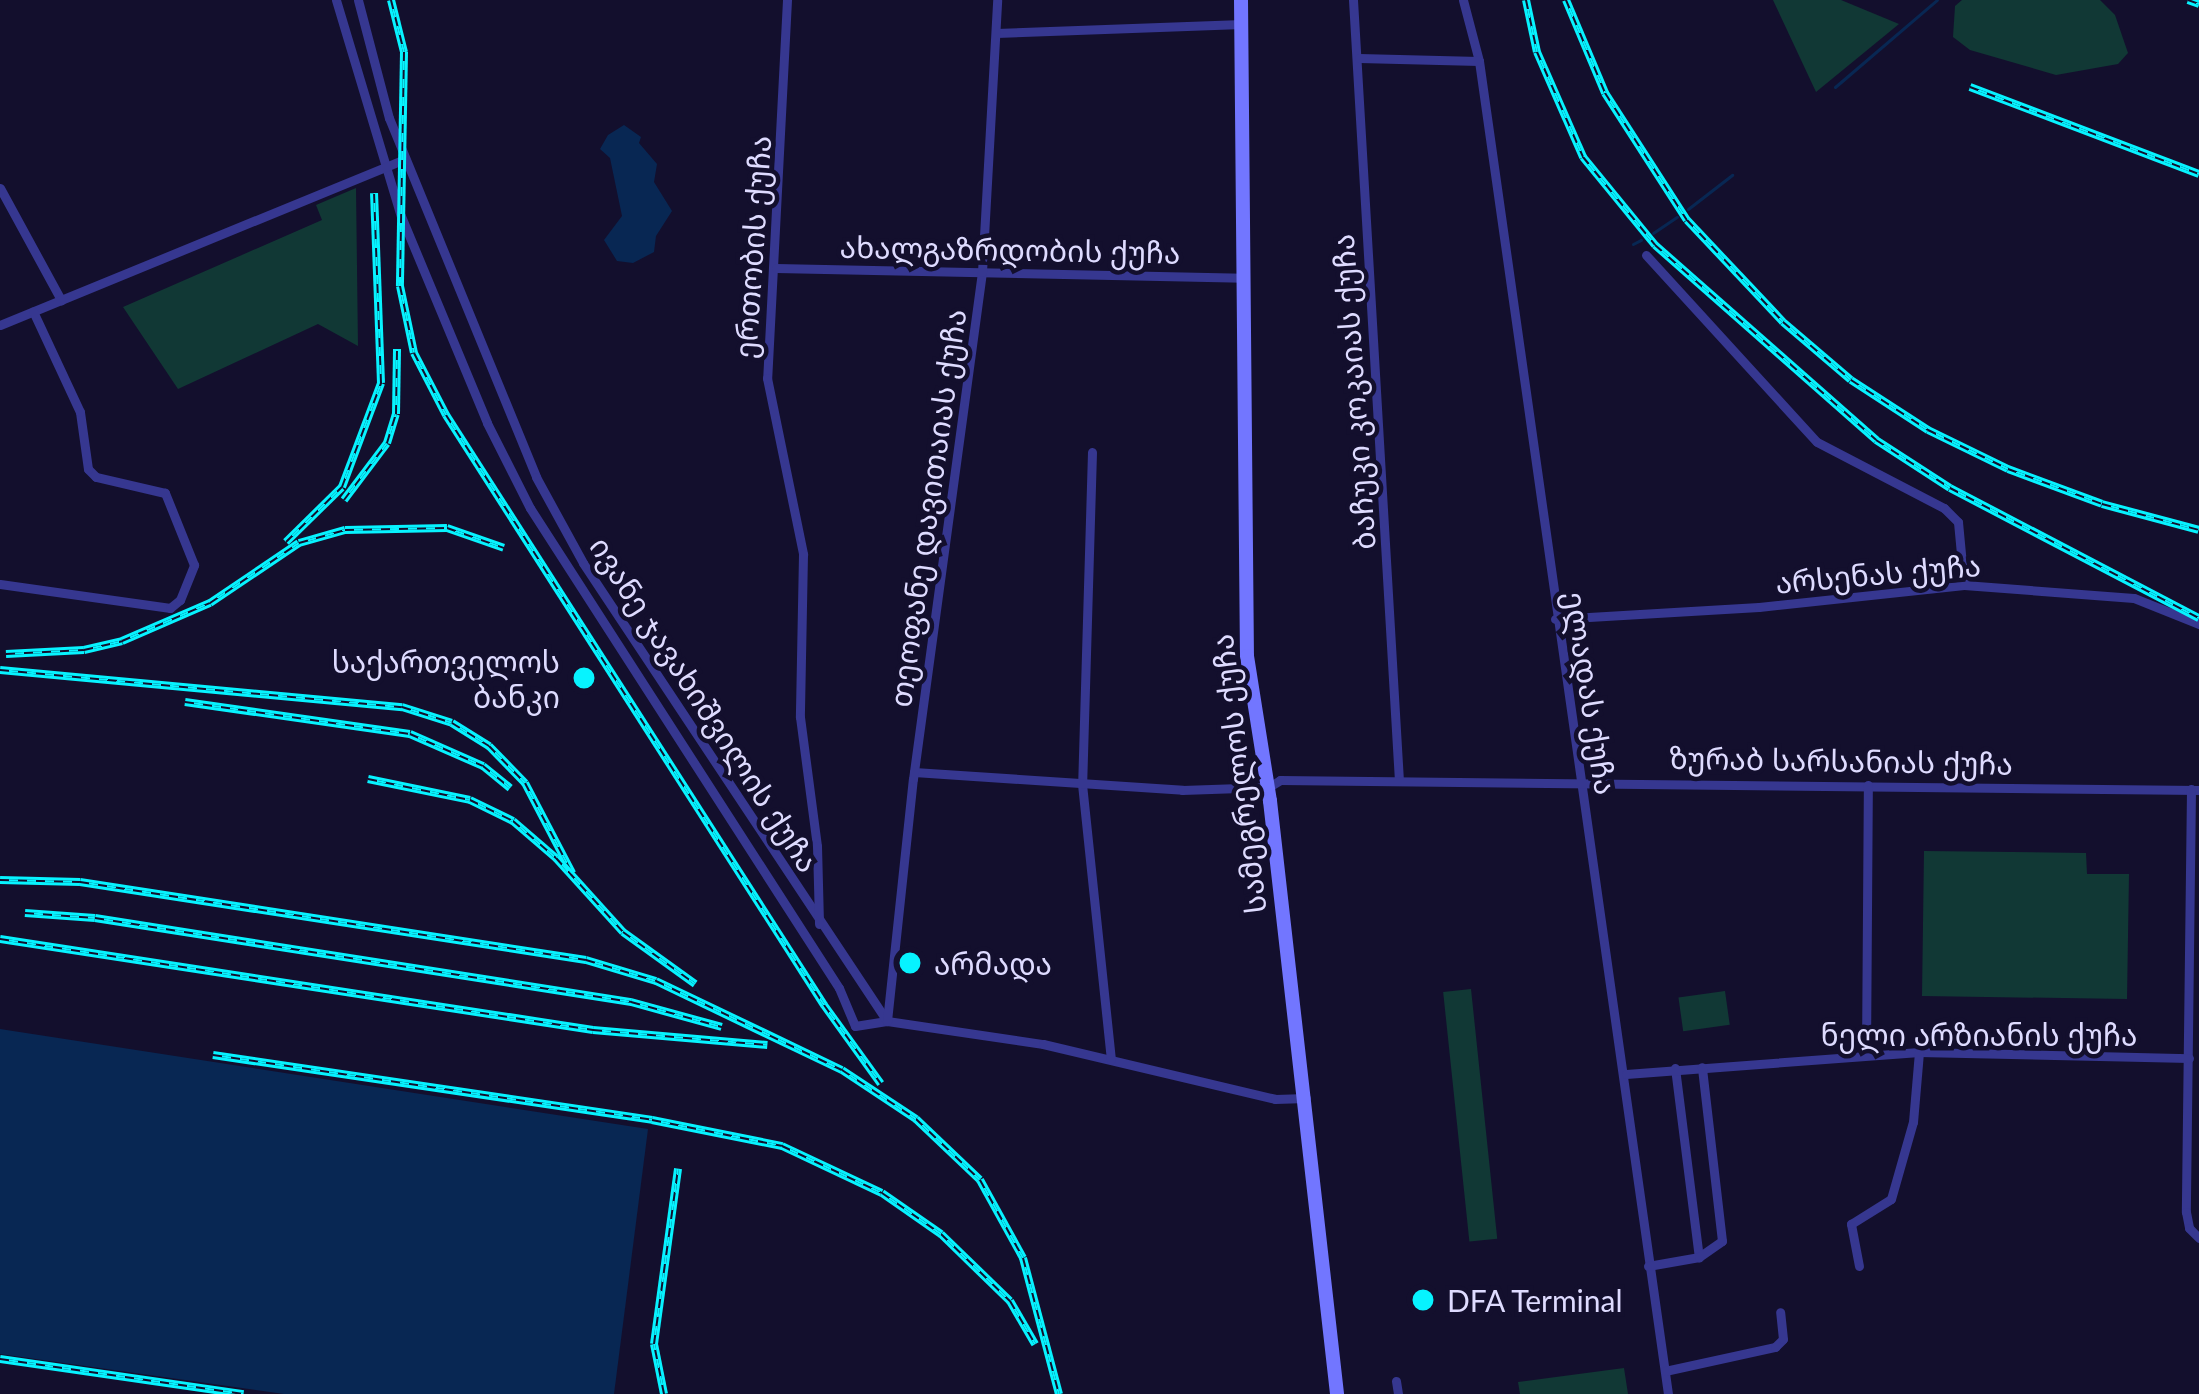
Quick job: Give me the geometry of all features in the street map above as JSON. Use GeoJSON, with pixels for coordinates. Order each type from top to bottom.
{"type":"FeatureCollection","features":[{"type":"Feature","properties":{"kind":"main road","name":"სამეგრელოს ქუჩა"},"geometry":{"type":"LineString","coordinates":[[1241,0],[1247,656],[1269,787],[1337,1394]]}},
{"type":"Feature","properties":{"kind":"street"},"geometry":{"type":"LineString","coordinates":[[336,0],[382,164],[487,423],[530,508],[839,988],[855,1026],[887,1021],[1111,1059],[1275,1099],[1306,1098]]}},
{"type":"Feature","properties":{"kind":"street","name":"ივანე ჯავახიშვილის ქუჩა"},"geometry":{"type":"LineString","coordinates":[[358,0],[385,105],[405,159],[508,417],[545,494],[583,562],[887,1021]]}},
{"type":"Feature","properties":{"kind":"street","name":"ერთობის ქუჩა"},"geometry":{"type":"LineString","coordinates":[[788,0],[766,378],[803,554],[800,717],[817,846],[819,924]]}},
{"type":"Feature","properties":{"kind":"street","name":"თეოფანე დავითაიას ქუჩა"},"geometry":{"type":"LineString","coordinates":[[887,1021],[914,772],[982,272],[998,0]]}},
{"type":"Feature","properties":{"kind":"street","name":"ბაჩუკი კოკაიას ქუჩა"},"geometry":{"type":"LineString","coordinates":[[1353,0],[1399,781]]}},
{"type":"Feature","properties":{"kind":"street","name":"ელადას ქუჩა"},"geometry":{"type":"LineString","coordinates":[[1463,0],[1479,61],[1668,1394]]}},
{"type":"Feature","properties":{"kind":"street"},"geometry":{"type":"LineString","coordinates":[[996,33],[1241,24]]}},
{"type":"Feature","properties":{"kind":"street"},"geometry":{"type":"LineString","coordinates":[[1359,58],[1479,61]]}},
{"type":"Feature","properties":{"kind":"street"},"geometry":{"type":"LineString","coordinates":[[0,325],[382,164],[405,159]]}},
{"type":"Feature","properties":{"kind":"street"},"geometry":{"type":"LineString","coordinates":[[0,188],[61,300]]}},
{"type":"Feature","properties":{"kind":"street"},"geometry":{"type":"LineString","coordinates":[[1646,255],[1817,442],[1944,508],[1958,522],[1964,584]]}},
{"type":"Feature","properties":{"kind":"street","name":"ახალგაზრდობის ქუჩა"},"geometry":{"type":"LineString","coordinates":[[776,268],[1243,278]]}},
{"type":"Feature","properties":{"kind":"street"},"geometry":{"type":"LineString","coordinates":[[0,584],[170,608],[180,600],[194,566],[165,493],[96,477],[88,469],[73,390],[33,311]]}},
{"type":"Feature","properties":{"kind":"street"},"geometry":{"type":"LineString","coordinates":[[1091,452],[1082,784],[1111,1059]]}},
{"type":"Feature","properties":{"kind":"street","name":"არსენას ქუჩა"},"geometry":{"type":"LineString","coordinates":[[1555,619],[1759,607],[1964,584],[2134,598],[2199,624]]}},
{"type":"Feature","properties":{"kind":"street","name":"ზურაბ სარსანიას ქუჩა"},"geometry":{"type":"LineString","coordinates":[[914,772],[1082,784],[1269,787],[1280,780],[2195,790]]}},
{"type":"Feature","properties":{"kind":"street"},"geometry":{"type":"LineString","coordinates":[[1867,1054],[1868,784]]}},
{"type":"Feature","properties":{"kind":"street"},"geometry":{"type":"LineString","coordinates":[[2195,790],[2187,1223],[2197,1236]]}},
{"type":"Feature","properties":{"kind":"street"},"geometry":{"type":"LineString","coordinates":[[1859,1265],[1851,1224],[1891,1199],[1912,1123],[1919,1052]]}},
{"type":"Feature","properties":{"kind":"street","name":"ნელი არზიანის ქუჩა"},"geometry":{"type":"LineString","coordinates":[[1626,1074],[1919,1052],[2189,1058]]}},
{"type":"Feature","properties":{"kind":"street"},"geometry":{"type":"LineString","coordinates":[[1648,1266],[1699,1257],[1722,1240],[1702,1067]]}},
{"type":"Feature","properties":{"kind":"street"},"geometry":{"type":"LineString","coordinates":[[1675,1068],[1699,1257]]}},
{"type":"Feature","properties":{"kind":"street"},"geometry":{"type":"LineString","coordinates":[[1665,1371],[1775,1347],[1783,1339],[1780,1312]]}},
{"type":"Feature","properties":{"kind":"street"},"geometry":{"type":"LineString","coordinates":[[1396,1381],[1398,1394]]}},
{"type":"Feature","properties":{"kind":"green space"},"geometry":{"type":"Polygon","coordinates":[[[1773,0],[1841,0],[1899,24],[1816,92],[1773,0]]]}},
{"type":"Feature","properties":{"kind":"green space"},"geometry":{"type":"Polygon","coordinates":[[[1962,0],[2100,0],[2115,15],[2128,53],[2118,64],[2056,75],[1970,50],[1953,37],[1955,6],[1962,0]]]}},
{"type":"Feature","properties":{"kind":"green space"},"geometry":{"type":"Polygon","coordinates":[[[356,188],[358,346],[318,324],[178,389],[123,307],[322,220],[316,205],[356,188]]]}},
{"type":"Feature","properties":{"kind":"green space"},"geometry":{"type":"Polygon","coordinates":[[[1924,851],[2086,853],[2087,874],[2129,874],[2127,999],[1922,996],[1924,851]]]}},
{"type":"Feature","properties":{"kind":"green space"},"geometry":{"type":"Polygon","coordinates":[[[1471,989],[1497,1239],[1469,1242],[1443,992],[1471,989]]]}},
{"type":"Feature","properties":{"kind":"green space"},"geometry":{"type":"Polygon","coordinates":[[[1725,991],[1730,1025],[1683,1031],[1678,998],[1725,991]]]}},
{"type":"Feature","properties":{"kind":"green space"},"geometry":{"type":"Polygon","coordinates":[[[1624,1368],[1628,1394],[1520,1394],[1518,1382],[1624,1368]]]}},
{"type":"Feature","properties":{"kind":"water"},"geometry":{"type":"Polygon","coordinates":[[[624,125],[641,137],[639,143],[657,164],[654,182],[672,211],[656,236],[654,252],[633,263],[617,261],[604,240],[622,216],[610,158],[600,149],[608,135],[624,125]]]}},
{"type":"Feature","properties":{"kind":"water"},"geometry":{"type":"Polygon","coordinates":[[[0,1029],[648,1129],[614,1394],[284,1394],[0,1354],[0,1029]]]}},
{"type":"Feature","properties":{"kind":"waterway"},"geometry":{"type":"LineString","coordinates":[[1835,87],[1937,0]]}},
{"type":"Feature","properties":{"kind":"waterway"},"geometry":{"type":"LineString","coordinates":[[1688,209],[1732,175]]}},
{"type":"Feature","properties":{"kind":"waterway"},"geometry":{"type":"LineString","coordinates":[[1653,233],[1677,217]]}},
{"type":"Feature","properties":{"kind":"waterway"},"geometry":{"type":"LineString","coordinates":[[1633,244],[1641,240]]}},
{"type":"Feature","properties":{"kind":"railway"},"geometry":{"type":"LineString","coordinates":[[391,0],[404,52],[400,286],[414,353],[446,415],[824,1005],[881,1084]]}},
{"type":"Feature","properties":{"kind":"railway"},"geometry":{"type":"LineString","coordinates":[[1526,0],[1537,52],[1583,157],[1655,245],[1876,440],[1950,488],[2199,618]]}},
{"type":"Feature","properties":{"kind":"railway"},"geometry":{"type":"LineString","coordinates":[[1566,0],[1605,93],[1687,220],[1783,322],[1851,380],[1928,430],[2008,469],[2102,504],[2199,530]]}},
{"type":"Feature","properties":{"kind":"railway"},"geometry":{"type":"LineString","coordinates":[[2188,0],[2199,4]]}},
{"type":"Feature","properties":{"kind":"railway"},"geometry":{"type":"LineString","coordinates":[[1970,87],[2199,174]]}},
{"type":"Feature","properties":{"kind":"railway"},"geometry":{"type":"LineString","coordinates":[[286,542],[342,487],[381,383],[374,193]]}},
{"type":"Feature","properties":{"kind":"railway"},"geometry":{"type":"LineString","coordinates":[[344,500],[387,443],[396,414],[397,349]]}},
{"type":"Feature","properties":{"kind":"railway"},"geometry":{"type":"LineString","coordinates":[[6,654],[84,650],[122,641],[210,603],[299,543],[345,530],[447,528],[504,548]]}},
{"type":"Feature","properties":{"kind":"railway"},"geometry":{"type":"LineString","coordinates":[[0,670],[402,707],[452,723],[489,746],[525,783],[572,873]]}},
{"type":"Feature","properties":{"kind":"railway"},"geometry":{"type":"LineString","coordinates":[[185,702],[410,734],[483,766],[510,788]]}},
{"type":"Feature","properties":{"kind":"railway"},"geometry":{"type":"LineString","coordinates":[[368,779],[470,800],[513,821],[556,858],[623,932],[695,984]]}},
{"type":"Feature","properties":{"kind":"railway"},"geometry":{"type":"LineString","coordinates":[[0,880],[80,882],[586,960],[656,981],[842,1070],[916,1119],[980,1180],[1023,1258],[1059,1394]]}},
{"type":"Feature","properties":{"kind":"railway"},"geometry":{"type":"LineString","coordinates":[[25,913],[95,918],[631,1002],[722,1027]]}},
{"type":"Feature","properties":{"kind":"railway"},"geometry":{"type":"LineString","coordinates":[[0,939],[593,1030],[767,1045]]}},
{"type":"Feature","properties":{"kind":"railway"},"geometry":{"type":"LineString","coordinates":[[213,1055],[652,1120],[782,1146],[882,1193],[941,1234],[1010,1301],[1035,1344]]}},
{"type":"Feature","properties":{"kind":"railway"},"geometry":{"type":"LineString","coordinates":[[664,1394],[654,1344],[678,1169]]}},
{"type":"Feature","properties":{"kind":"railway"},"geometry":{"type":"LineString","coordinates":[[0,1359],[244,1394]]}},
{"type":"Feature","properties":{"kind":"place","name":"საქართველოს ბანკი"},"geometry":{"type":"Point","coordinates":[584,678]}},
{"type":"Feature","properties":{"kind":"place","name":"არმადა"},"geometry":{"type":"Point","coordinates":[910,963]}},
{"type":"Feature","properties":{"kind":"place","name":"DFA Terminal"},"geometry":{"type":"Point","coordinates":[1423,1300]}}]}
